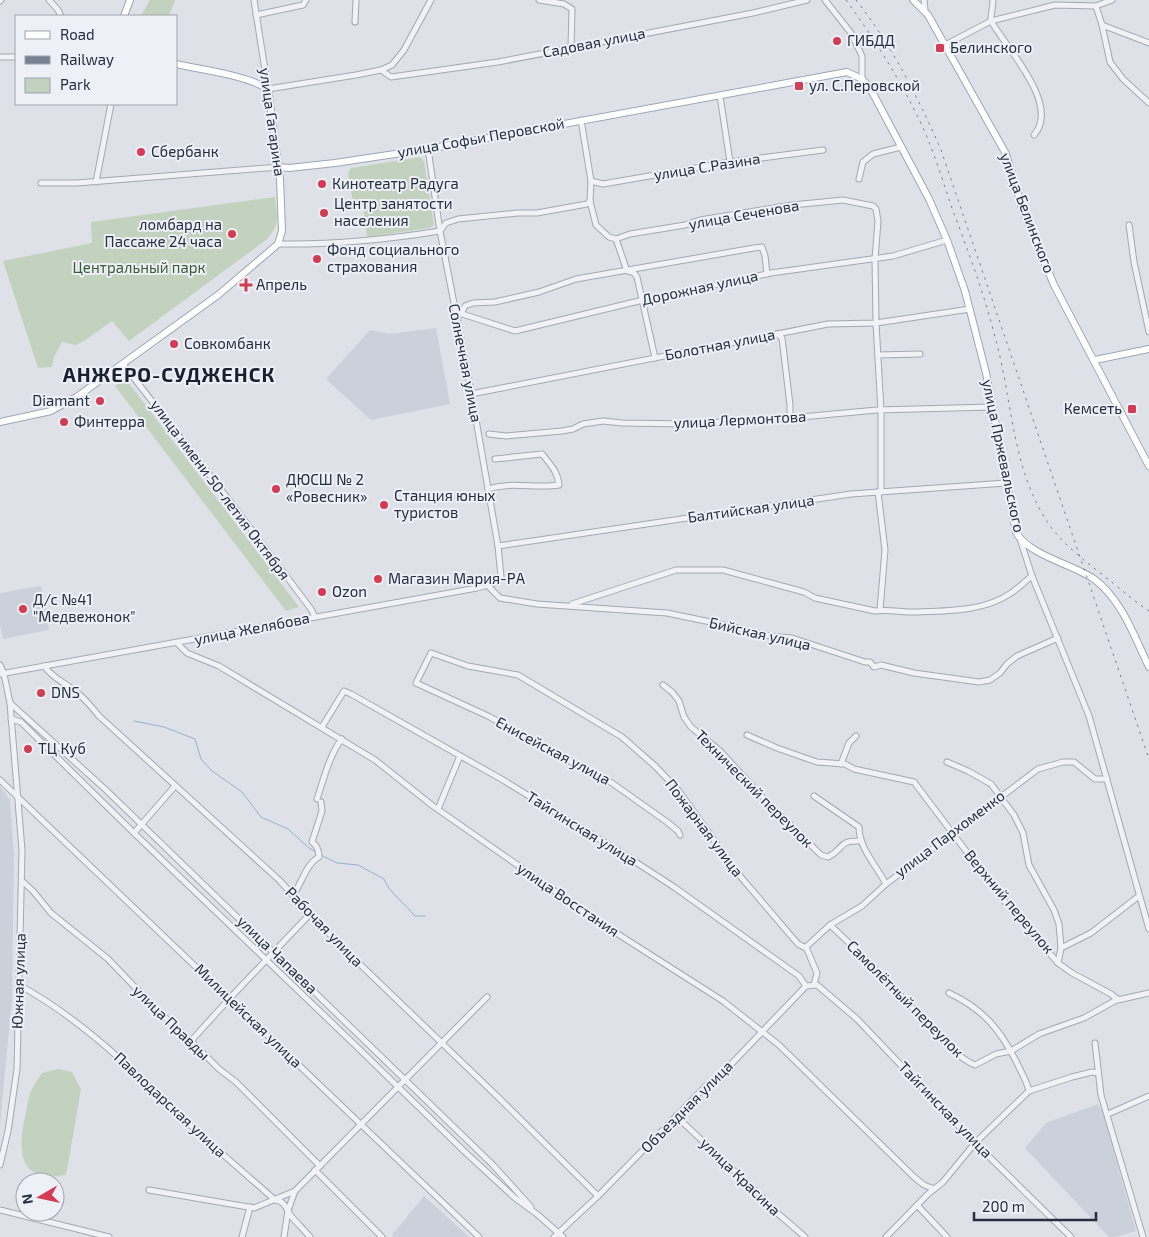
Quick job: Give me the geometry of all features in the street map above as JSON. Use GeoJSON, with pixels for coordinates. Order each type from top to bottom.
{"type":"FeatureCollection","features":[{"type":"Feature","properties":{"kind":"main road"},"geometry":{"type":"LineString","coordinates":[[124,15],[130,0]]}},
{"type":"Feature","properties":{"kind":"main road"},"geometry":{"type":"LineString","coordinates":[[914,0],[927,13]]}},
{"type":"Feature","properties":{"kind":"main road","name":"улица Белинского"},"geometry":{"type":"LineString","coordinates":[[927,13],[1006,154],[1023,212],[1054,285],[1149,466]]}},
{"type":"Feature","properties":{"kind":"main road"},"geometry":{"type":"LineString","coordinates":[[178,64],[244,79],[260,84],[268,89]]}},
{"type":"Feature","properties":{"kind":"main road","name":"улица Софьи Перовской"},"geometry":{"type":"LineString","coordinates":[[279,167],[289,168],[336,163],[428,149],[847,72],[862,79]]}},
{"type":"Feature","properties":{"kind":"main road","name":"улица Пржевальского"},"geometry":{"type":"LineString","coordinates":[[862,79],[869,86],[929,199],[946,240],[970,309],[992,407],[1013,523],[1020,539]]}},
{"type":"Feature","properties":{"kind":"main road","name":"улица Гагарина"},"geometry":{"type":"LineString","coordinates":[[268,89],[279,167],[282,231],[278,244]]}},
{"type":"Feature","properties":{"kind":"main road"},"geometry":{"type":"LineString","coordinates":[[0,422],[51,411],[78,396],[218,295],[278,244]]}},
{"type":"Feature","properties":{"kind":"main road"},"geometry":{"type":"LineString","coordinates":[[1095,360],[1149,349]]}},
{"type":"Feature","properties":{"kind":"main road"},"geometry":{"type":"LineString","coordinates":[[1020,539],[1036,551],[1054,558],[1093,579],[1104,589],[1126,620],[1149,667]]}},
{"type":"Feature","properties":{"kind":"street"},"geometry":{"type":"LineString","coordinates":[[49,0],[60,15]]}},
{"type":"Feature","properties":{"kind":"street","name":"улица Гагарина"},"geometry":{"type":"LineString","coordinates":[[254,0],[268,89]]}},
{"type":"Feature","properties":{"kind":"street"},"geometry":{"type":"LineString","coordinates":[[256,15],[303,5],[306,0]]}},
{"type":"Feature","properties":{"kind":"street"},"geometry":{"type":"LineString","coordinates":[[355,22],[356,0]]}},
{"type":"Feature","properties":{"kind":"street"},"geometry":{"type":"LineString","coordinates":[[268,89],[381,70],[392,65],[404,50],[431,0]]}},
{"type":"Feature","properties":{"kind":"street"},"geometry":{"type":"LineString","coordinates":[[539,0],[564,4],[572,9],[571,48]]}},
{"type":"Feature","properties":{"kind":"street","name":"Садовая улица"},"geometry":{"type":"LineString","coordinates":[[381,70],[387,76],[392,77],[498,62],[753,13],[807,0]]}},
{"type":"Feature","properties":{"kind":"street"},"geometry":{"type":"LineString","coordinates":[[825,0],[851,33],[862,56],[862,79]]}},
{"type":"Feature","properties":{"kind":"street","name":"улица Белинского"},"geometry":{"type":"LineString","coordinates":[[924,0],[927,13]]}},
{"type":"Feature","properties":{"kind":"street"},"geometry":{"type":"LineString","coordinates":[[993,0],[991,21],[1033,84],[1042,115],[1040,128],[1034,135]]}},
{"type":"Feature","properties":{"kind":"street"},"geometry":{"type":"LineString","coordinates":[[945,44],[991,21],[1055,5],[1096,6],[1112,0]]}},
{"type":"Feature","properties":{"kind":"street"},"geometry":{"type":"LineString","coordinates":[[1096,6],[1110,62],[1123,79],[1149,103]]}},
{"type":"Feature","properties":{"kind":"street"},"geometry":{"type":"LineString","coordinates":[[1102,25],[1149,43]]}},
{"type":"Feature","properties":{"kind":"street"},"geometry":{"type":"LineString","coordinates":[[0,57],[15,57]]}},
{"type":"Feature","properties":{"kind":"street"},"geometry":{"type":"LineString","coordinates":[[720,96],[730,162]]}},
{"type":"Feature","properties":{"kind":"street"},"geometry":{"type":"LineString","coordinates":[[96,182],[111,105]]}},
{"type":"Feature","properties":{"kind":"street"},"geometry":{"type":"LineString","coordinates":[[581,120],[591,181],[590,201],[596,225],[608,237],[616,239],[628,271]]}},
{"type":"Feature","properties":{"kind":"street"},"geometry":{"type":"LineString","coordinates":[[859,179],[863,162],[873,154],[901,147]]}},
{"type":"Feature","properties":{"kind":"street","name":"Солнечная улица"},"geometry":{"type":"LineString","coordinates":[[428,149],[440,231],[458,313],[498,546],[501,577]]}},
{"type":"Feature","properties":{"kind":"street","name":"улица С.Разина"},"geometry":{"type":"LineString","coordinates":[[591,181],[604,184],[730,162],[823,150]]}},
{"type":"Feature","properties":{"kind":"street","name":"улица Софьи Перовской"},"geometry":{"type":"LineString","coordinates":[[41,183],[96,182],[279,167]]}},
{"type":"Feature","properties":{"kind":"street","name":"улица Сеченова"},"geometry":{"type":"LineString","coordinates":[[616,239],[630,234],[685,226],[700,220],[792,205],[843,200],[873,206],[876,209],[878,221],[876,259]]}},
{"type":"Feature","properties":{"kind":"street"},"geometry":{"type":"LineString","coordinates":[[278,244],[348,243],[379,240],[440,231],[446,223],[458,219],[510,213],[537,213],[587,204],[590,201]]}},
{"type":"Feature","properties":{"kind":"street"},"geometry":{"type":"LineString","coordinates":[[1129,225],[1134,262],[1149,332]]}},
{"type":"Feature","properties":{"kind":"street","name":"Дорожная улица"},"geometry":{"type":"LineString","coordinates":[[458,313],[515,331],[643,300],[766,274],[893,256],[946,240]]}},
{"type":"Feature","properties":{"kind":"street"},"geometry":{"type":"LineString","coordinates":[[458,313],[465,306],[473,303],[495,302],[538,292],[576,279],[762,247],[765,256],[766,274]]}},
{"type":"Feature","properties":{"kind":"street"},"geometry":{"type":"LineString","coordinates":[[876,259],[876,323],[881,411],[879,492],[885,550],[880,610]]}},
{"type":"Feature","properties":{"kind":"street"},"geometry":{"type":"LineString","coordinates":[[628,271],[634,273],[637,277],[654,358]]}},
{"type":"Feature","properties":{"kind":"street","name":"Болотная улица"},"geometry":{"type":"LineString","coordinates":[[471,394],[828,324],[876,323],[970,309]]}},
{"type":"Feature","properties":{"kind":"street"},"geometry":{"type":"LineString","coordinates":[[778,334],[782,338],[790,418]]}},
{"type":"Feature","properties":{"kind":"street"},"geometry":{"type":"LineString","coordinates":[[878,355],[920,354]]}},
{"type":"Feature","properties":{"kind":"street","name":"улица имени 50-летия Октября"},"geometry":{"type":"LineString","coordinates":[[123,364],[232,504],[312,610],[315,617]]}},
{"type":"Feature","properties":{"kind":"street","name":"улица Лермонтова"},"geometry":{"type":"LineString","coordinates":[[489,434],[506,436],[562,431],[573,429],[583,424],[603,421],[689,424],[881,411],[992,407]]}},
{"type":"Feature","properties":{"kind":"street"},"geometry":{"type":"LineString","coordinates":[[488,489],[511,485],[559,486],[558,476],[554,468],[542,454],[495,459]]}},
{"type":"Feature","properties":{"kind":"street","name":"Балтийская улица"},"geometry":{"type":"LineString","coordinates":[[498,546],[851,494],[1006,483]]}},
{"type":"Feature","properties":{"kind":"street","name":"улица Пржевальского"},"geometry":{"type":"LineString","coordinates":[[1020,539],[1032,576],[1089,716],[1149,929]]}},
{"type":"Feature","properties":{"kind":"street","name":"Бийская улица"},"geometry":{"type":"LineString","coordinates":[[564,606],[676,570],[723,570],[804,592],[824,601],[875,611],[962,610],[989,603],[1010,594],[1032,576]]}},
{"type":"Feature","properties":{"kind":"street","name":"улица Желябова"},"geometry":{"type":"LineString","coordinates":[[2,674],[487,585],[495,583],[501,577]]}},
{"type":"Feature","properties":{"kind":"street","name":"Бийская улица"},"geometry":{"type":"LineString","coordinates":[[487,585],[500,598],[537,604],[667,613],[770,636],[792,638],[870,662],[874,667],[880,665],[914,673],[979,682],[990,680],[1016,656],[1058,638]]}},
{"type":"Feature","properties":{"kind":"street","name":"улица Восстания"},"geometry":{"type":"LineString","coordinates":[[178,643],[187,652],[219,666],[375,760],[438,809],[598,922],[723,1001],[779,1044],[826,1092],[924,1185],[934,1189]]}},
{"type":"Feature","properties":{"kind":"street","name":"Енисейская улица"},"geometry":{"type":"LineString","coordinates":[[446,658],[431,653],[416,682],[490,717],[539,745],[612,782],[667,822],[680,835]]}},
{"type":"Feature","properties":{"kind":"street","name":"Пожарная улица"},"geometry":{"type":"LineString","coordinates":[[446,658],[468,666],[518,674],[622,737],[655,766],[678,790],[740,876],[798,944],[806,948],[817,973],[815,985]]}},
{"type":"Feature","properties":{"kind":"street","name":"Южная улица"},"geometry":{"type":"LineString","coordinates":[[0,665],[10,703],[22,850],[17,1069],[8,1131],[0,1165]]}},
{"type":"Feature","properties":{"kind":"street","name":"Рабочая улица"},"geometry":{"type":"LineString","coordinates":[[44,666],[52,677],[72,688],[90,705],[98,716],[278,878],[310,914],[598,1196]]}},
{"type":"Feature","properties":{"kind":"street","name":"Технический переулок"},"geometry":{"type":"LineString","coordinates":[[663,685],[679,701],[684,717],[691,727],[720,751],[769,804],[821,855],[828,857],[835,854],[844,843],[862,841]]}},
{"type":"Feature","properties":{"kind":"street","name":"Тайгинская улица"},"geometry":{"type":"LineString","coordinates":[[322,727],[344,691],[460,756],[580,827],[674,887],[798,976],[806,986]]}},
{"type":"Feature","properties":{"kind":"street","name":"улица Чапаева"},"geometry":{"type":"LineString","coordinates":[[10,703],[141,824],[406,1080],[493,1165],[558,1236]]}},
{"type":"Feature","properties":{"kind":"street","name":"улица Чапаева"},"geometry":{"type":"LineString","coordinates":[[11,719],[21,722],[465,1152],[515,1198],[538,1215]]}},
{"type":"Feature","properties":{"kind":"street","name":"Верхний переулок"},"geometry":{"type":"LineString","coordinates":[[747,735],[817,762],[842,764],[854,769],[914,782],[1000,896],[1058,963],[1118,1000]]}},
{"type":"Feature","properties":{"kind":"street"},"geometry":{"type":"LineString","coordinates":[[842,764],[849,743],[856,736]]}},
{"type":"Feature","properties":{"kind":"street"},"geometry":{"type":"LineString","coordinates":[[293,895],[300,886],[306,871],[314,860],[319,858],[316,845],[312,842],[322,811],[319,800],[328,766],[342,739]]}},
{"type":"Feature","properties":{"kind":"street"},"geometry":{"type":"LineString","coordinates":[[438,809],[460,756]]}},
{"type":"Feature","properties":{"kind":"street"},"geometry":{"type":"LineString","coordinates":[[947,762],[991,784],[1014,815],[1023,833],[1029,865],[1060,924],[1061,948],[1058,963]]}},
{"type":"Feature","properties":{"kind":"street","name":"улица Пархоменко"},"geometry":{"type":"LineString","coordinates":[[806,948],[830,925],[862,906],[886,884],[1038,769],[1063,762],[1074,762],[1095,779],[1107,780]]}},
{"type":"Feature","properties":{"kind":"street","name":"Милицейская улица"},"geometry":{"type":"LineString","coordinates":[[0,780],[478,1237]]}},
{"type":"Feature","properties":{"kind":"street"},"geometry":{"type":"LineString","coordinates":[[134,833],[175,786]]}},
{"type":"Feature","properties":{"kind":"street"},"geometry":{"type":"LineString","coordinates":[[814,796],[859,827],[866,851],[886,884]]}},
{"type":"Feature","properties":{"kind":"street","name":"улица Правды"},"geometry":{"type":"LineString","coordinates":[[22,881],[51,913],[108,960],[150,1003],[320,1166]]}},
{"type":"Feature","properties":{"kind":"street"},"geometry":{"type":"LineString","coordinates":[[1061,948],[1091,933],[1139,896]]}},
{"type":"Feature","properties":{"kind":"street"},"geometry":{"type":"LineString","coordinates":[[191,1041],[310,914]]}},
{"type":"Feature","properties":{"kind":"street","name":"Самолётный переулок"},"geometry":{"type":"LineString","coordinates":[[830,925],[951,1047],[968,1062],[975,1065],[996,1054],[1011,1051],[1040,1034],[1084,1018],[1118,1000],[1149,993]]}},
{"type":"Feature","properties":{"kind":"street","name":"Павлодарская улица"},"geometry":{"type":"LineString","coordinates":[[19,985],[49,1002],[88,1030],[196,1131],[275,1200],[280,1201],[310,1237]]}},
{"type":"Feature","properties":{"kind":"street"},"geometry":{"type":"LineString","coordinates":[[806,986],[815,985]]}},
{"type":"Feature","properties":{"kind":"street","name":"Тайгинская улица"},"geometry":{"type":"LineString","coordinates":[[815,985],[857,1019],[976,1143],[1071,1237]]}},
{"type":"Feature","properties":{"kind":"street","name":"Объездная улица"},"geometry":{"type":"LineString","coordinates":[[558,1236],[706,1086],[714,1082],[806,986]]}},
{"type":"Feature","properties":{"kind":"street"},"geometry":{"type":"LineString","coordinates":[[949,993],[983,1013],[998,1030],[1011,1051],[1029,1091]]}},
{"type":"Feature","properties":{"kind":"street"},"geometry":{"type":"LineString","coordinates":[[149,1190],[250,1208],[295,1191],[487,997]]}},
{"type":"Feature","properties":{"kind":"street"},"geometry":{"type":"LineString","coordinates":[[1095,1043],[1101,1095],[1143,1237]]}},
{"type":"Feature","properties":{"kind":"street"},"geometry":{"type":"LineString","coordinates":[[886,1237],[916,1205],[943,1182],[976,1143],[1029,1091],[1072,1077],[1092,1072],[1098,1073]]}},
{"type":"Feature","properties":{"kind":"street"},"geometry":{"type":"LineString","coordinates":[[1108,1114],[1149,1096]]}},
{"type":"Feature","properties":{"kind":"street","name":"улица Красина"},"geometry":{"type":"LineString","coordinates":[[676,1116],[764,1199],[768,1205],[805,1237]]}},
{"type":"Feature","properties":{"kind":"street"},"geometry":{"type":"LineString","coordinates":[[315,1170],[382,1237]]}},
{"type":"Feature","properties":{"kind":"street"},"geometry":{"type":"LineString","coordinates":[[924,1185],[928,1194]]}},
{"type":"Feature","properties":{"kind":"street"},"geometry":{"type":"LineString","coordinates":[[284,1237],[288,1210],[295,1191]]}},
{"type":"Feature","properties":{"kind":"street"},"geometry":{"type":"LineString","coordinates":[[916,1205],[947,1237]]}},
{"type":"Feature","properties":{"kind":"street"},"geometry":{"type":"LineString","coordinates":[[242,1237],[250,1208]]}},
{"type":"Feature","properties":{"kind":"street"},"geometry":{"type":"LineString","coordinates":[[0,1210],[109,1237]]}},
{"type":"Feature","properties":{"kind":"shaded area"},"geometry":{"type":"Polygon","coordinates":[[[436,328],[450,404],[371,420],[326,379],[370,330],[390,334],[436,328]]]}},
{"type":"Feature","properties":{"kind":"shaded area","name":"Д/с №41 \"Медвежонок\""},"geometry":{"type":"Polygon","coordinates":[[[41,586],[49,630],[3,639],[0,625],[0,593],[41,586]]]}},
{"type":"Feature","properties":{"kind":"shaded area"},"geometry":{"type":"Polygon","coordinates":[[[0,786],[10,800],[14,855],[12,998],[0,1125],[0,786]]]}},
{"type":"Feature","properties":{"kind":"shaded area"},"geometry":{"type":"Polygon","coordinates":[[[1098,1104],[1103,1113],[1136,1231],[1115,1237],[1109,1237],[1025,1148],[1046,1123],[1098,1104]]]}},
{"type":"Feature","properties":{"kind":"shaded area"},"geometry":{"type":"Polygon","coordinates":[[[424,1196],[469,1237],[394,1237],[392,1235],[424,1196]]]}},
{"type":"Feature","properties":{"kind":"green space"},"geometry":{"type":"Polygon","coordinates":[[[150,0],[175,0],[169,15],[142,15],[150,0]]]}},
{"type":"Feature","properties":{"kind":"green space"},"geometry":{"type":"Polygon","coordinates":[[[420,157],[424,161],[434,224],[430,228],[367,237],[363,205],[353,202],[348,173],[351,168],[420,157]]]}},
{"type":"Feature","properties":{"kind":"green space","name":"Центральный парк"},"geometry":{"type":"Polygon","coordinates":[[[275,197],[276,225],[266,240],[129,341],[112,321],[76,345],[62,342],[54,357],[52,367],[38,368],[3,261],[92,243],[91,222],[275,197]]]}},
{"type":"Feature","properties":{"kind":"green space"},"geometry":{"type":"Polygon","coordinates":[[[125,378],[299,607],[286,611],[115,386],[125,378]]]}},
{"type":"Feature","properties":{"kind":"green space"},"geometry":{"type":"Polygon","coordinates":[[[58,1069],[72,1072],[81,1089],[65,1175],[65,1172],[35,1172],[25,1162],[22,1152],[23,1129],[29,1096],[42,1073],[58,1069]]]}},
{"type":"Feature","properties":{"kind":"waterway"},"geometry":{"type":"LineString","coordinates":[[134,721],[164,727],[195,739],[201,759],[212,771],[242,792],[261,817],[288,829],[316,852]]}},
{"type":"Feature","properties":{"kind":"waterway"},"geometry":{"type":"LineString","coordinates":[[321,855],[337,863],[358,865],[384,879],[393,893],[415,916],[425,916]]}},
{"type":"Feature","properties":{"kind":"railway"},"geometry":{"type":"LineString","coordinates":[[846,0],[898,79],[932,149],[991,321],[1001,360],[1018,450],[1032,494],[1043,515],[1057,535],[1085,561],[1149,611]]}},
{"type":"Feature","properties":{"kind":"railway"},"geometry":{"type":"LineString","coordinates":[[856,0],[893,54],[941,150],[1149,759]]}},
{"type":"Feature","properties":{"kind":"place","name":"ГИБДД"},"geometry":{"type":"Point","coordinates":[837,41]}},
{"type":"Feature","properties":{"kind":"place","name":"Белинского"},"geometry":{"type":"Point","coordinates":[940,48]}},
{"type":"Feature","properties":{"kind":"place","name":"ул. С.Перовской"},"geometry":{"type":"Point","coordinates":[799,86]}},
{"type":"Feature","properties":{"kind":"place","name":"Сбербанк"},"geometry":{"type":"Point","coordinates":[141,152]}},
{"type":"Feature","properties":{"kind":"place","name":"Кинотеатр Радуга"},"geometry":{"type":"Point","coordinates":[322,184]}},
{"type":"Feature","properties":{"kind":"place","name":"Центр занятости населения"},"geometry":{"type":"Point","coordinates":[324,213]}},
{"type":"Feature","properties":{"kind":"place","name":"ломбард на Пассаже 24 часа"},"geometry":{"type":"Point","coordinates":[232,234]}},
{"type":"Feature","properties":{"kind":"place","name":"Фонд социального страхования"},"geometry":{"type":"Point","coordinates":[317,259]}},
{"type":"Feature","properties":{"kind":"place","name":"Апрель"},"geometry":{"type":"Point","coordinates":[246,285]}},
{"type":"Feature","properties":{"kind":"place","name":"Совкомбанк"},"geometry":{"type":"Point","coordinates":[174,344]}},
{"type":"Feature","properties":{"kind":"place","name":"Diamant"},"geometry":{"type":"Point","coordinates":[100,401]}},
{"type":"Feature","properties":{"kind":"place","name":"Кемсеть"},"geometry":{"type":"Point","coordinates":[1132,409]}},
{"type":"Feature","properties":{"kind":"place","name":"Финтерра"},"geometry":{"type":"Point","coordinates":[64,422]}},
{"type":"Feature","properties":{"kind":"place","name":"ДЮСШ № 2 «Ровесник»"},"geometry":{"type":"Point","coordinates":[276,489]}},
{"type":"Feature","properties":{"kind":"place","name":"Станция юных туристов"},"geometry":{"type":"Point","coordinates":[384,505]}},
{"type":"Feature","properties":{"kind":"place","name":"Магазин Мария-РА"},"geometry":{"type":"Point","coordinates":[378,579]}},
{"type":"Feature","properties":{"kind":"place","name":"Ozon"},"geometry":{"type":"Point","coordinates":[322,592]}},
{"type":"Feature","properties":{"kind":"place","name":"Д/с №41 \"Медвежонок\""},"geometry":{"type":"Point","coordinates":[23,609]}},
{"type":"Feature","properties":{"kind":"place","name":"DNS"},"geometry":{"type":"Point","coordinates":[41,693]}},
{"type":"Feature","properties":{"kind":"place","name":"ТЦ Куб"},"geometry":{"type":"Point","coordinates":[28,749]}},
{"type":"Feature","properties":{"kind":"district","name":"АНЖЕРО-СУДЖЕНСК"},"geometry":{"type":"Point","coordinates":[169,375]}}]}
